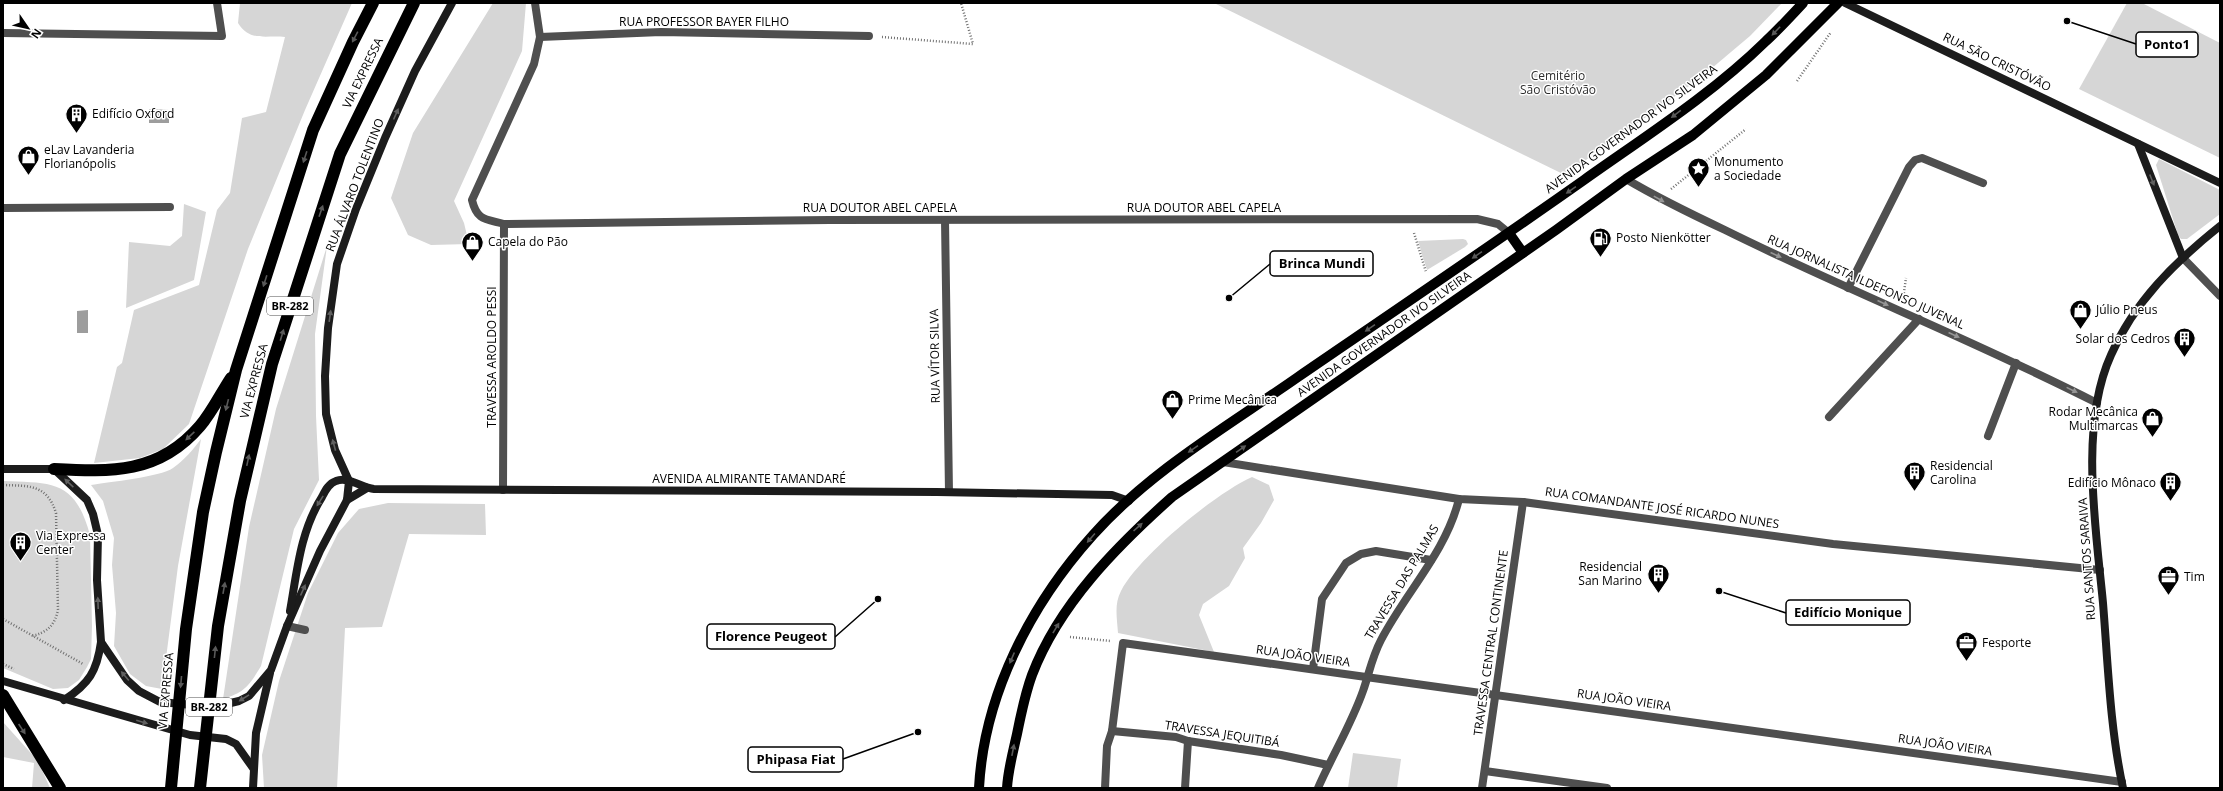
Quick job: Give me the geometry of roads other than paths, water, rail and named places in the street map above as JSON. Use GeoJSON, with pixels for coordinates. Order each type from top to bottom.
{"type":"FeatureCollection","features":[{"type":"Feature","properties":{"kind":"highway","name":"VIA EXPRESSA"},"geometry":{"type":"LineString","coordinates":[[171,788],[186,629],[203,512],[236,370],[313,130],[353,42],[373,3]]}},
{"type":"Feature","properties":{"kind":"highway","name":"VIA EXPRESSA"},"geometry":{"type":"LineString","coordinates":[[200,788],[218,626],[240,501],[253,438],[272,364],[312,236],[340,154],[414,3]]}},
{"type":"Feature","properties":{"kind":"highway"},"geometry":{"type":"LineString","coordinates":[[54,469],[119,470],[148,464],[176,448],[200,426],[236,370]]}},
{"type":"Feature","properties":{"kind":"highway"},"geometry":{"type":"LineString","coordinates":[[3,695],[60,788]]}},
{"type":"Feature","properties":{"kind":"main road","name":"RUA ÁLVARO TOLENTINO"},"geometry":{"type":"LineString","coordinates":[[349,481],[334,450],[326,414],[325,376],[328,328],[337,264],[356,209],[385,138],[415,71],[452,3]]}},
{"type":"Feature","properties":{"kind":"main road","name":"AVENIDA GOVERNADOR IVO SILVEIRA"},"geometry":{"type":"LineString","coordinates":[[979,788],[993,711],[999,690],[1020,638],[1064,569],[1094,533],[1129,501],[1188,453],[1509,233],[1700,97],[1766,42],[1803,3]]}},
{"type":"Feature","properties":{"kind":"main road","name":"AVENIDA GOVERNADOR IVO SILVEIRA"},"geometry":{"type":"LineString","coordinates":[[1007,788],[1013,749],[1031,677],[1056,627],[1094,576],[1128,536],[1172,497],[1523,253],[1626,179],[1693,135],[1736,101],[1792,51],[1838,3]]}},
{"type":"Feature","properties":{"kind":"main road","name":"RUA SÃO CRISTÓVÃO"},"geometry":{"type":"LineString","coordinates":[[1845,3],[2220,183]]}},
{"type":"Feature","properties":{"kind":"main road"},"geometry":{"type":"LineString","coordinates":[[2138,144],[2183,258]]}},
{"type":"Feature","properties":{"kind":"main road","name":"RUA SANTOS SARAIVA"},"geometry":{"type":"LineString","coordinates":[[2123,785],[2113,719],[2100,570],[2093,439],[2097,403],[2110,357],[2122,333],[2149,294],[2183,258],[2220,226]]}},
{"type":"Feature","properties":{"kind":"main road"},"geometry":{"type":"LineString","coordinates":[[1509,233],[1523,253]]}},
{"type":"Feature","properties":{"kind":"main road"},"geometry":{"type":"LineString","coordinates":[[3,469],[54,469],[87,500],[94,514],[98,535],[97,580],[101,642],[98,660],[91,676],[79,690],[64,700]]}},
{"type":"Feature","properties":{"kind":"main road"},"geometry":{"type":"LineString","coordinates":[[253,788],[252,768],[256,733],[271,670],[287,626],[320,551],[348,500],[349,481],[335,481],[329,486],[312,512],[303,536],[287,626]]}},
{"type":"Feature","properties":{"kind":"main road","name":"AVENIDA ALMIRANTE TAMANDARÉ"},"geometry":{"type":"LineString","coordinates":[[349,481],[368,488],[949,492],[1112,495],[1129,501]]}},
{"type":"Feature","properties":{"kind":"main road"},"geometry":{"type":"LineString","coordinates":[[348,500],[368,488]]}},
{"type":"Feature","properties":{"kind":"main road"},"geometry":{"type":"LineString","coordinates":[[101,642],[127,680],[139,691],[160,702],[214,707],[224,706],[249,696],[271,670]]}},
{"type":"Feature","properties":{"kind":"main road"},"geometry":{"type":"LineString","coordinates":[[3,681],[64,700],[190,735],[226,739],[236,744],[252,768]]}},
{"type":"Feature","properties":{"kind":"street"},"geometry":{"type":"LineString","coordinates":[[3,33],[222,36],[217,3]]}},
{"type":"Feature","properties":{"kind":"street","name":"RUA DOUTOR ABEL CAPELA"},"geometry":{"type":"LineString","coordinates":[[535,3],[540,37],[529,76],[472,200],[475,212],[482,218],[504,224],[945,220],[1477,219],[1498,224],[1509,233]]}},
{"type":"Feature","properties":{"kind":"street","name":"RUA PROFESSOR BAYER FILHO"},"geometry":{"type":"LineString","coordinates":[[540,37],[661,32],[869,36]]}},
{"type":"Feature","properties":{"kind":"street"},"geometry":{"type":"LineString","coordinates":[[1848,288],[1909,167],[1915,160],[1922,158],[1983,183]]}},
{"type":"Feature","properties":{"kind":"street","name":"RUA JORNALISTA ILDEFONSO JUVENAL"},"geometry":{"type":"LineString","coordinates":[[1626,179],[1672,206],[1848,288],[1919,318],[2097,403]]}},
{"type":"Feature","properties":{"kind":"street"},"geometry":{"type":"LineString","coordinates":[[3,208],[170,207]]}},
{"type":"Feature","properties":{"kind":"street","name":"RUA VÍTOR SILVA"},"geometry":{"type":"LineString","coordinates":[[945,220],[949,492]]}},
{"type":"Feature","properties":{"kind":"street","name":"TRAVESSA AROLDO PESSI"},"geometry":{"type":"LineString","coordinates":[[503,490],[504,224]]}},
{"type":"Feature","properties":{"kind":"street"},"geometry":{"type":"LineString","coordinates":[[2183,258],[2220,296]]}},
{"type":"Feature","properties":{"kind":"street"},"geometry":{"type":"LineString","coordinates":[[1829,417],[1919,318]]}},
{"type":"Feature","properties":{"kind":"street"},"geometry":{"type":"LineString","coordinates":[[1988,436],[2016,363]]}},
{"type":"Feature","properties":{"kind":"street","name":"RUA COMANDANTE JOSÉ RICARDO NUNES"},"geometry":{"type":"LineString","coordinates":[[1223,462],[1459,499],[1523,502],[1833,544],[2100,570]]}},
{"type":"Feature","properties":{"kind":"street","name":"TRAVESSA DAS PALMAS"},"geometry":{"type":"LineString","coordinates":[[1318,788],[1353,714],[1363,690],[1374,654],[1387,628],[1432,560],[1446,534],[1459,499]]}},
{"type":"Feature","properties":{"kind":"street","name":"TRAVESSA CENTRAL CONTINENTE"},"geometry":{"type":"LineString","coordinates":[[1482,788],[1523,502]]}},
{"type":"Feature","properties":{"kind":"street"},"geometry":{"type":"LineString","coordinates":[[1313,669],[1322,599],[1346,564],[1361,554],[1376,551],[1432,560]]}},
{"type":"Feature","properties":{"kind":"street"},"geometry":{"type":"LineString","coordinates":[[287,626],[305,630]]}},
{"type":"Feature","properties":{"kind":"street","name":"RUA JOÃO VIEIRA"},"geometry":{"type":"LineString","coordinates":[[1112,731],[1123,643],[2123,785]]}},
{"type":"Feature","properties":{"kind":"street"},"geometry":{"type":"LineString","coordinates":[[1105,788],[1107,746],[1112,731]]}},
{"type":"Feature","properties":{"kind":"street","name":"TRAVESSA JEQUITIBÁ"},"geometry":{"type":"LineString","coordinates":[[1112,731],[1176,737],[1188,741],[1281,755],[1328,765]]}},
{"type":"Feature","properties":{"kind":"street"},"geometry":{"type":"LineString","coordinates":[[1185,788],[1188,741]]}},
{"type":"Feature","properties":{"kind":"street"},"geometry":{"type":"LineString","coordinates":[[1485,771],[1607,788]]}},
{"type":"Feature","properties":{"kind":"place","name":"Ponto1"},"geometry":{"type":"Point","coordinates":[2067,21]}},
{"type":"Feature","properties":{"kind":"place","name":"Edifício Oxford"},"geometry":{"type":"Point","coordinates":[77,134]}},
{"type":"Feature","properties":{"kind":"place","name":"eLav Lavanderia Florianópolis"},"geometry":{"type":"Point","coordinates":[29,176]}},
{"type":"Feature","properties":{"kind":"place","name":"Monumento a Sociedade"},"geometry":{"type":"Point","coordinates":[1699,188]}},
{"type":"Feature","properties":{"kind":"place","name":"Posto Nienkötter"},"geometry":{"type":"Point","coordinates":[1600,258]}},
{"type":"Feature","properties":{"kind":"place","name":"Capela do Pão"},"geometry":{"type":"Point","coordinates":[473,262]}},
{"type":"Feature","properties":{"kind":"place","name":"Brinca Mundi"},"geometry":{"type":"Point","coordinates":[1229,298]}},
{"type":"Feature","properties":{"kind":"place","name":"Júlio Pneus"},"geometry":{"type":"Point","coordinates":[2081,330]}},
{"type":"Feature","properties":{"kind":"place","name":"Solar dos Cedros"},"geometry":{"type":"Point","coordinates":[2185,358]}},
{"type":"Feature","properties":{"kind":"place","name":"Prime Mecânica"},"geometry":{"type":"Point","coordinates":[1173,420]}},
{"type":"Feature","properties":{"kind":"place","name":"Rodar Mecânica Multimarcas"},"geometry":{"type":"Point","coordinates":[2153,438]}},
{"type":"Feature","properties":{"kind":"place","name":"Residencial Carolina"},"geometry":{"type":"Point","coordinates":[1914,492]}},
{"type":"Feature","properties":{"kind":"place","name":"Edifício Mônaco"},"geometry":{"type":"Point","coordinates":[2171,502]}},
{"type":"Feature","properties":{"kind":"place","name":"Via Expressa Center"},"geometry":{"type":"Point","coordinates":[21,562]}},
{"type":"Feature","properties":{"kind":"place","name":"Edifício Monique"},"geometry":{"type":"Point","coordinates":[1719,591]}},
{"type":"Feature","properties":{"kind":"place","name":"Residencial San Marino"},"geometry":{"type":"Point","coordinates":[1658,594]}},
{"type":"Feature","properties":{"kind":"place","name":"Tim"},"geometry":{"type":"Point","coordinates":[2169,596]}},
{"type":"Feature","properties":{"kind":"place","name":"Florence Peugeot"},"geometry":{"type":"Point","coordinates":[878,599]}},
{"type":"Feature","properties":{"kind":"place","name":"Fesporte"},"geometry":{"type":"Point","coordinates":[1966,662]}},
{"type":"Feature","properties":{"kind":"place","name":"Phipasa Fiat"},"geometry":{"type":"Point","coordinates":[918,732]}},
{"type":"Feature","properties":{"kind":"park label","name":"Cemitério São Cristóvão"},"geometry":{"type":"Point","coordinates":[1558,83]}}]}
